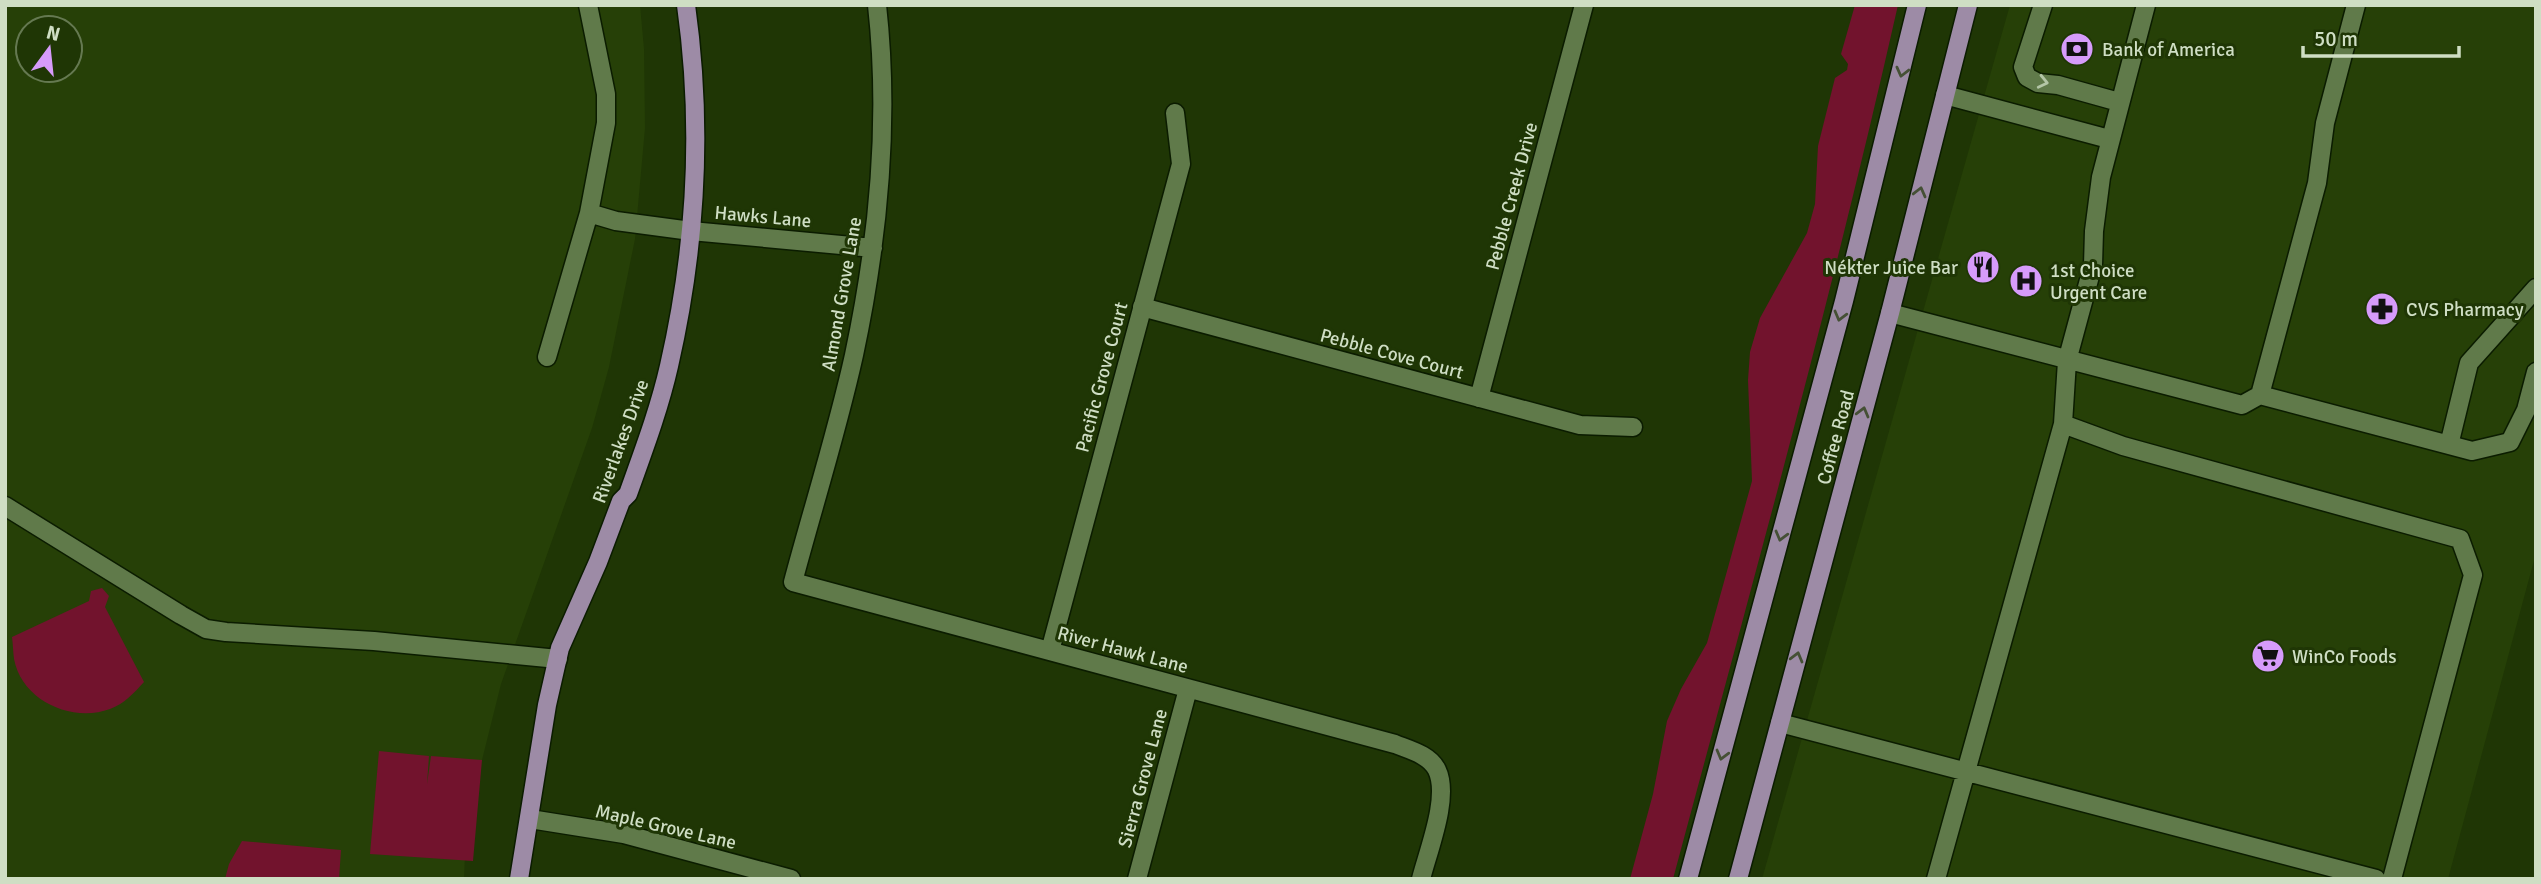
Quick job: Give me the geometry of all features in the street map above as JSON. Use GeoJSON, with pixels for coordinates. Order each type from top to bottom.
{"type":"FeatureCollection","features":[{"type":"Feature","properties":{"kind":"main road","name":"Riverlakes Drive"},"geometry":{"type":"LineString","coordinates":[[519,879],[547,705],[558,659],[621,501],[628,494],[650,431],[668,368],[685,286],[695,164],[695,97],[686,5]]}},
{"type":"Feature","properties":{"kind":"main road","name":"Coffee Road"},"geometry":{"type":"LineString","coordinates":[[1688,879],[1844,301],[1917,5]]}},
{"type":"Feature","properties":{"kind":"main road","name":"Coffee Road"},"geometry":{"type":"LineString","coordinates":[[1738,879],[1890,313],[1968,5]]}},
{"type":"Feature","properties":{"kind":"street"},"geometry":{"type":"LineString","coordinates":[[547,357],[589,213],[606,123],[606,94],[588,5]]}},
{"type":"Feature","properties":{"kind":"street","name":"Almond Grove Lane"},"geometry":{"type":"LineString","coordinates":[[793,582],[853,358],[873,248],[880,175],[882,96],[877,5]]}},
{"type":"Feature","properties":{"kind":"street","name":"Pebble Creek Drive"},"geometry":{"type":"LineString","coordinates":[[1479,398],[1584,5]]}},
{"type":"Feature","properties":{"kind":"street"},"geometry":{"type":"LineString","coordinates":[[2043,5],[2023,67],[2027,77],[2038,83],[2119,102]]}},
{"type":"Feature","properties":{"kind":"street"},"geometry":{"type":"LineString","coordinates":[[1936,879],[2063,424],[2067,361],[2093,265],[2101,177],[2146,5]]}},
{"type":"Feature","properties":{"kind":"street"},"geometry":{"type":"LineString","coordinates":[[2260,395],[2317,183],[2325,123],[2357,5]]}},
{"type":"Feature","properties":{"kind":"street"},"geometry":{"type":"LineString","coordinates":[[1945,95],[2109,139]]}},
{"type":"Feature","properties":{"kind":"street","name":"Pacific Grove Court"},"geometry":{"type":"LineString","coordinates":[[1050,651],[1181,164],[1175,113]]}},
{"type":"Feature","properties":{"kind":"street","name":"Hawks Lane"},"geometry":{"type":"LineString","coordinates":[[589,213],[616,220],[691,231],[873,248]]}},
{"type":"Feature","properties":{"kind":"street"},"geometry":{"type":"LineString","coordinates":[[2448,445],[2469,363],[2536,288]]}},
{"type":"Feature","properties":{"kind":"street","name":"Pebble Cove Court"},"geometry":{"type":"LineString","coordinates":[[1142,307],[1580,425],[1633,427]]}},
{"type":"Feature","properties":{"kind":"street"},"geometry":{"type":"LineString","coordinates":[[1890,313],[2242,405],[2260,395],[2472,451],[2510,442],[2526,410],[2536,372]]}},
{"type":"Feature","properties":{"kind":"street"},"geometry":{"type":"LineString","coordinates":[[2063,424],[2123,446],[2460,539],[2473,575],[2392,879]]}},
{"type":"Feature","properties":{"kind":"street"},"geometry":{"type":"LineString","coordinates":[[5,506],[206,629],[374,641],[558,659]]}},
{"type":"Feature","properties":{"kind":"street","name":"River Hawk Lane"},"geometry":{"type":"LineString","coordinates":[[793,582],[1395,744],[1420,754],[1436,768],[1442,786],[1440,807],[1420,879]]}},
{"type":"Feature","properties":{"kind":"street","name":"Sierra Grove Lane"},"geometry":{"type":"LineString","coordinates":[[1137,879],[1188,688]]}},
{"type":"Feature","properties":{"kind":"street"},"geometry":{"type":"LineString","coordinates":[[1780,723],[2376,879]]}},
{"type":"Feature","properties":{"kind":"street","name":"Maple Grove Lane"},"geometry":{"type":"LineString","coordinates":[[530,819],[624,834],[791,879]]}},
{"type":"Feature","properties":{"kind":"shaded area"},"geometry":{"type":"Polygon","coordinates":[[[5,5],[640,5],[644,49],[645,128],[635,239],[609,367],[592,428],[501,684],[480,768],[465,854],[464,879],[5,879],[5,5]]]}},
{"type":"Feature","properties":{"kind":"shaded area"},"geometry":{"type":"Polygon","coordinates":[[[1855,5],[1898,5],[1818,334],[1673,879],[1630,879],[1653,794],[1667,721],[1681,689],[1707,643],[1752,481],[1748,380],[1750,352],[1760,318],[1807,233],[1815,204],[1818,146],[1835,78],[1847,70],[1848,64],[1841,54],[1855,5]]]}},
{"type":"Feature","properties":{"kind":"shaded area"},"geometry":{"type":"Polygon","coordinates":[[[2010,5],[2536,5],[2536,553],[2448,879],[1762,879],[2010,5]]]}},
{"type":"Feature","properties":{"kind":"shaded area"},"geometry":{"type":"Polygon","coordinates":[[[102,588],[109,596],[105,607],[144,682],[115,707],[95,713],[80,713],[51,705],[38,697],[19,674],[14,659],[12,637],[89,601],[91,591],[102,588]]]}},
{"type":"Feature","properties":{"kind":"shaded area"},"geometry":{"type":"Polygon","coordinates":[[[379,751],[429,756],[427,784],[431,756],[482,760],[473,861],[370,854],[379,751]]]}},
{"type":"Feature","properties":{"kind":"shaded area"},"geometry":{"type":"Polygon","coordinates":[[[242,841],[341,850],[339,879],[225,879],[229,864],[242,841]]]}},
{"type":"Feature","properties":{"kind":"place","name":"Bank of America"},"geometry":{"type":"Point","coordinates":[2077,49]}},
{"type":"Feature","properties":{"kind":"place","name":"Nékter Juice Bar"},"geometry":{"type":"Point","coordinates":[1983,267]}},
{"type":"Feature","properties":{"kind":"place","name":"1st Choice Urgent Care"},"geometry":{"type":"Point","coordinates":[2026,281]}},
{"type":"Feature","properties":{"kind":"place","name":"CVS Pharmacy"},"geometry":{"type":"Point","coordinates":[2382,309]}},
{"type":"Feature","properties":{"kind":"place","name":"WinCo Foods"},"geometry":{"type":"Point","coordinates":[2268,656]}}]}
